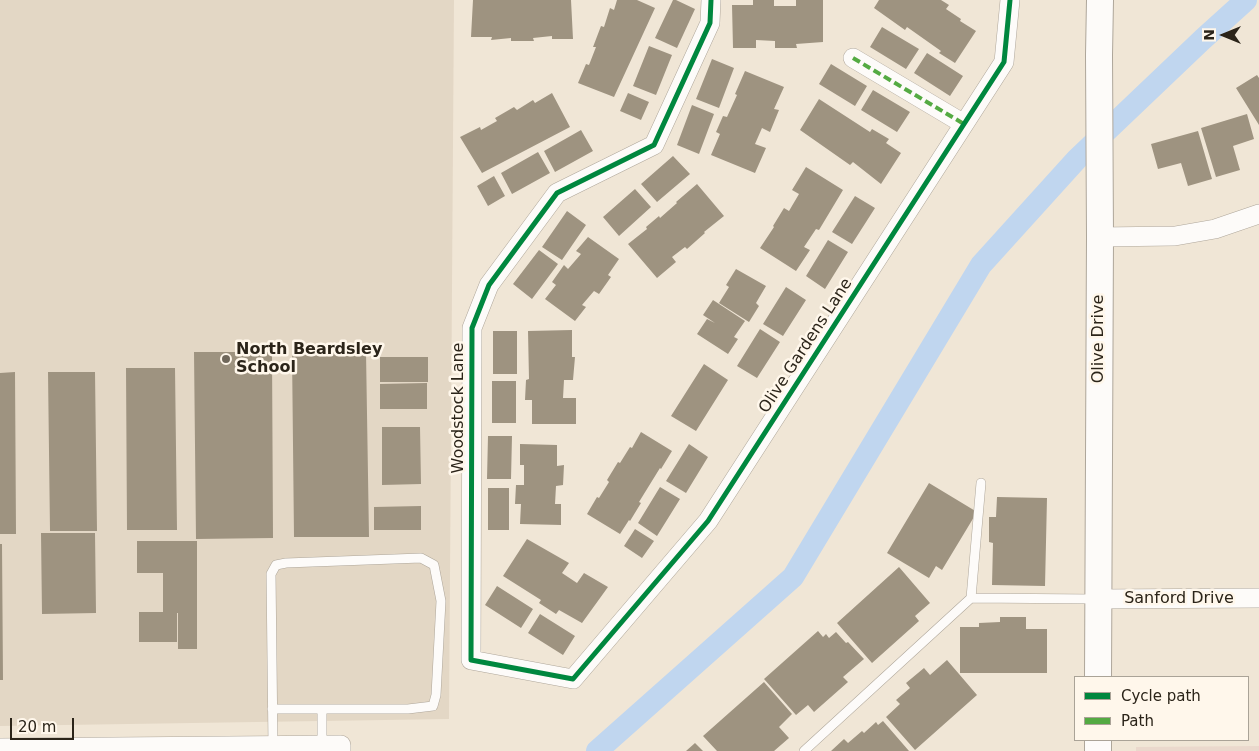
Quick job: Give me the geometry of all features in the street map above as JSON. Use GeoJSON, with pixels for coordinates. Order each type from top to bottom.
{"type":"FeatureCollection","features":[{"type":"Feature","properties":{"kind":"main road","name":"Olive Drive"},"geometry":{"type":"LineString","coordinates":[[1098,676],[1100,0]]}},
{"type":"Feature","properties":{"kind":"street","name":"Woodstock Lane"},"geometry":{"type":"LineString","coordinates":[[573,679],[471,660],[472,328],[489,285],[557,193],[654,145],[710,23],[711,0]]}},
{"type":"Feature","properties":{"kind":"street","name":"Olive Gardens Lane"},"geometry":{"type":"LineString","coordinates":[[573,679],[708,521],[1004,62],[1010,0]]}},
{"type":"Feature","properties":{"kind":"street"},"geometry":{"type":"LineString","coordinates":[[853,58],[964,124]]}},
{"type":"Feature","properties":{"kind":"street"},"geometry":{"type":"LineString","coordinates":[[1100,237],[1175,236],[1215,229],[1259,215]]}},
{"type":"Feature","properties":{"kind":"street","name":"Sanford Drive"},"geometry":{"type":"LineString","coordinates":[[1098,599],[1259,598]]}},
{"type":"Feature","properties":{"kind":"street"},"geometry":{"type":"LineString","coordinates":[[0,748],[341,746],[341,751]]}},
{"type":"Feature","properties":{"kind":"lane"},"geometry":{"type":"LineString","coordinates":[[971,598],[980,483]]}},
{"type":"Feature","properties":{"kind":"lane"},"geometry":{"type":"LineString","coordinates":[[272,709],[408,709],[433,706],[436,695],[441,601],[434,565],[421,558],[286,563],[276,566],[271,574],[272,709],[273,746]]}},
{"type":"Feature","properties":{"kind":"lane"},"geometry":{"type":"LineString","coordinates":[[804,751],[971,598],[1098,599]]}},
{"type":"Feature","properties":{"kind":"lane"},"geometry":{"type":"LineString","coordinates":[[322,709],[322,746]]}},
{"type":"Feature","properties":{"kind":"shaded area","name":"North Beardsley School"},"geometry":{"type":"Polygon","coordinates":[[[0,0],[454,0],[449,719],[0,726],[0,0]]]}},
{"type":"Feature","properties":{"kind":"shaded area"},"geometry":{"type":"Polygon","coordinates":[[[1259,746],[1259,751],[1136,751],[1136,747],[1259,746]]]}},
{"type":"Feature","properties":{"kind":"building"},"geometry":{"type":"Polygon","coordinates":[[[473,0],[571,0],[573,39],[552,39],[552,36],[533,38],[534,41],[511,41],[511,38],[491,40],[492,37],[471,37],[473,0]]]}},
{"type":"Feature","properties":{"kind":"building"},"geometry":{"type":"Polygon","coordinates":[[[617,0],[637,0],[655,8],[614,97],[578,83],[586,64],[589,65],[601,26],[604,27],[610,8],[614,10],[617,0]]]}},
{"type":"Feature","properties":{"kind":"building"},"geometry":{"type":"Polygon","coordinates":[[[673,0],[695,9],[677,48],[655,38],[673,0]]]}},
{"type":"Feature","properties":{"kind":"building"},"geometry":{"type":"Polygon","coordinates":[[[753,0],[774,0],[774,6],[796,6],[796,0],[823,0],[823,42],[796,44],[797,48],[775,48],[775,41],[756,40],[756,48],[733,48],[732,5],[753,5],[753,0]]]}},
{"type":"Feature","properties":{"kind":"building"},"geometry":{"type":"Polygon","coordinates":[[[879,0],[941,0],[949,5],[946,9],[976,31],[955,63],[939,53],[941,51],[907,27],[905,30],[874,8],[879,0]]]}},
{"type":"Feature","properties":{"kind":"building"},"geometry":{"type":"Polygon","coordinates":[[[882,27],[919,49],[906,69],[870,47],[882,27]]]}},
{"type":"Feature","properties":{"kind":"building"},"geometry":{"type":"Polygon","coordinates":[[[649,46],[672,55],[656,95],[633,86],[649,46]]]}},
{"type":"Feature","properties":{"kind":"building"},"geometry":{"type":"Polygon","coordinates":[[[927,53],[963,76],[950,96],[914,73],[927,53]]]}},
{"type":"Feature","properties":{"kind":"building"},"geometry":{"type":"Polygon","coordinates":[[[712,59],[734,68],[719,108],[696,99],[712,59]]]}},
{"type":"Feature","properties":{"kind":"building"},"geometry":{"type":"Polygon","coordinates":[[[831,64],[867,86],[855,106],[819,84],[831,64]]]}},
{"type":"Feature","properties":{"kind":"building"},"geometry":{"type":"Polygon","coordinates":[[[745,71],[784,87],[774,109],[779,110],[770,132],[762,128],[755,144],[766,148],[755,173],[711,155],[720,134],[716,132],[723,116],[727,117],[745,71]]]}},
{"type":"Feature","properties":{"kind":"building"},"geometry":{"type":"Polygon","coordinates":[[[1257,75],[1259,78],[1259,125],[1236,88],[1257,75]]]}},
{"type":"Feature","properties":{"kind":"building"},"geometry":{"type":"Polygon","coordinates":[[[873,90],[910,112],[897,132],[861,110],[873,90]]]}},
{"type":"Feature","properties":{"kind":"building"},"geometry":{"type":"Polygon","coordinates":[[[552,93],[570,127],[482,173],[460,137],[480,127],[481,130],[497,121],[495,118],[514,107],[517,110],[533,100],[535,103],[552,93]]]}},
{"type":"Feature","properties":{"kind":"building"},"geometry":{"type":"Polygon","coordinates":[[[628,93],[649,102],[641,120],[620,111],[628,93]]]}},
{"type":"Feature","properties":{"kind":"building"},"geometry":{"type":"Polygon","coordinates":[[[819,99],[870,132],[872,129],[889,139],[886,143],[901,153],[881,184],[853,162],[850,165],[800,130],[819,99]]]}},
{"type":"Feature","properties":{"kind":"building"},"geometry":{"type":"Polygon","coordinates":[[[692,105],[714,114],[699,154],[677,145],[692,105]]]}},
{"type":"Feature","properties":{"kind":"building"},"geometry":{"type":"Polygon","coordinates":[[[1247,114],[1254,139],[1233,146],[1240,170],[1216,177],[1201,128],[1247,114]]]}},
{"type":"Feature","properties":{"kind":"building"},"geometry":{"type":"Polygon","coordinates":[[[581,130],[593,151],[555,172],[544,151],[581,130]]]}},
{"type":"Feature","properties":{"kind":"building"},"geometry":{"type":"Polygon","coordinates":[[[1198,131],[1212,179],[1188,186],[1181,163],[1158,169],[1151,144],[1198,131]]]}},
{"type":"Feature","properties":{"kind":"building"},"geometry":{"type":"Polygon","coordinates":[[[538,152],[550,173],[512,194],[501,173],[538,152]]]}},
{"type":"Feature","properties":{"kind":"building"},"geometry":{"type":"Polygon","coordinates":[[[673,156],[690,174],[657,202],[641,184],[673,156]]]}},
{"type":"Feature","properties":{"kind":"building"},"geometry":{"type":"Polygon","coordinates":[[[806,167],[843,190],[819,230],[816,229],[804,247],[810,250],[796,271],[760,248],[784,208],[789,211],[799,194],[792,190],[806,167]]]}},
{"type":"Feature","properties":{"kind":"building"},"geometry":{"type":"Polygon","coordinates":[[[494,176],[505,196],[488,206],[477,186],[494,176]]]}},
{"type":"Feature","properties":{"kind":"building"},"geometry":{"type":"Polygon","coordinates":[[[697,184],[724,216],[687,249],[685,247],[672,257],[676,262],[657,278],[628,244],[697,184]]]}},
{"type":"Feature","properties":{"kind":"building"},"geometry":{"type":"Polygon","coordinates":[[[635,189],[651,207],[619,236],[603,217],[635,189]]]}},
{"type":"Feature","properties":{"kind":"building"},"geometry":{"type":"Polygon","coordinates":[[[855,196],[875,208],[852,244],[832,232],[855,196]]]}},
{"type":"Feature","properties":{"kind":"building"},"geometry":{"type":"Polygon","coordinates":[[[567,211],[586,225],[562,260],[542,247],[567,211]]]}},
{"type":"Feature","properties":{"kind":"building"},"geometry":{"type":"Polygon","coordinates":[[[588,237],[619,259],[608,275],[611,277],[599,294],[594,291],[582,305],[586,307],[575,321],[545,299],[556,285],[552,282],[564,265],[568,269],[581,254],[576,251],[588,237]]]}},
{"type":"Feature","properties":{"kind":"building"},"geometry":{"type":"Polygon","coordinates":[[[828,240],[848,252],[825,289],[806,276],[828,240]]]}},
{"type":"Feature","properties":{"kind":"building"},"geometry":{"type":"Polygon","coordinates":[[[539,250],[558,264],[532,299],[513,284],[539,250]]]}},
{"type":"Feature","properties":{"kind":"building"},"geometry":{"type":"Polygon","coordinates":[[[736,269],[766,286],[756,303],[759,306],[749,322],[719,303],[729,287],[726,285],[736,269]]]}},
{"type":"Feature","properties":{"kind":"building"},"geometry":{"type":"Polygon","coordinates":[[[786,287],[806,300],[783,336],[763,324],[786,287]]]}},
{"type":"Feature","properties":{"kind":"building"},"geometry":{"type":"Polygon","coordinates":[[[713,300],[745,321],[734,337],[738,339],[728,354],[697,334],[707,319],[715,323],[703,315],[713,300]]]}},
{"type":"Feature","properties":{"kind":"building"},"geometry":{"type":"Polygon","coordinates":[[[760,329],[780,342],[757,378],[737,366],[760,329]]]}},
{"type":"Feature","properties":{"kind":"building"},"geometry":{"type":"Polygon","coordinates":[[[572,330],[572,357],[575,357],[573,380],[564,380],[563,398],[576,398],[576,424],[532,424],[532,400],[525,400],[526,380],[529,379],[528,331],[572,330]]]}},
{"type":"Feature","properties":{"kind":"building"},"geometry":{"type":"Polygon","coordinates":[[[493,331],[517,331],[517,374],[493,374],[493,331]]]}},
{"type":"Feature","properties":{"kind":"building"},"geometry":{"type":"Polygon","coordinates":[[[194,352],[272,352],[273,538],[196,539],[194,352]]]}},
{"type":"Feature","properties":{"kind":"building"},"geometry":{"type":"Polygon","coordinates":[[[292,352],[366,352],[369,537],[294,537],[292,352]]]}},
{"type":"Feature","properties":{"kind":"building"},"geometry":{"type":"Polygon","coordinates":[[[380,357],[428,357],[428,382],[380,382],[380,357]]]}},
{"type":"Feature","properties":{"kind":"building"},"geometry":{"type":"Polygon","coordinates":[[[704,364],[728,380],[696,431],[671,416],[704,364]]]}},
{"type":"Feature","properties":{"kind":"building"},"geometry":{"type":"Polygon","coordinates":[[[126,368],[175,368],[177,530],[127,530],[126,368]]]}},
{"type":"Feature","properties":{"kind":"building"},"geometry":{"type":"Polygon","coordinates":[[[15,372],[16,534],[0,534],[0,373],[15,372]]]}},
{"type":"Feature","properties":{"kind":"building"},"geometry":{"type":"Polygon","coordinates":[[[48,372],[95,372],[97,531],[50,531],[48,372]]]}},
{"type":"Feature","properties":{"kind":"building"},"geometry":{"type":"Polygon","coordinates":[[[492,381],[516,381],[516,423],[492,423],[492,381]]]}},
{"type":"Feature","properties":{"kind":"building"},"geometry":{"type":"Polygon","coordinates":[[[427,383],[427,409],[380,409],[380,384],[427,383]]]}},
{"type":"Feature","properties":{"kind":"building"},"geometry":{"type":"Polygon","coordinates":[[[382,427],[420,427],[421,484],[382,485],[382,427]]]}},
{"type":"Feature","properties":{"kind":"building"},"geometry":{"type":"Polygon","coordinates":[[[641,432],[672,451],[639,502],[641,503],[630,521],[620,534],[587,514],[609,482],[607,480],[618,462],[620,463],[630,447],[632,448],[641,432]]]}},
{"type":"Feature","properties":{"kind":"building"},"geometry":{"type":"Polygon","coordinates":[[[488,436],[512,436],[511,479],[487,479],[488,436]]]}},
{"type":"Feature","properties":{"kind":"building"},"geometry":{"type":"Polygon","coordinates":[[[520,444],[557,445],[557,466],[564,465],[563,485],[556,486],[555,504],[561,504],[561,525],[520,524],[521,504],[515,504],[516,485],[524,485],[524,465],[520,465],[520,444]]]}},
{"type":"Feature","properties":{"kind":"building"},"geometry":{"type":"Polygon","coordinates":[[[689,444],[708,457],[686,493],[666,481],[689,444]]]}},
{"type":"Feature","properties":{"kind":"building"},"geometry":{"type":"Polygon","coordinates":[[[929,483],[977,512],[942,570],[936,566],[929,578],[887,553],[929,483]]]}},
{"type":"Feature","properties":{"kind":"building"},"geometry":{"type":"Polygon","coordinates":[[[660,487],[680,499],[657,536],[638,523],[660,487]]]}},
{"type":"Feature","properties":{"kind":"building"},"geometry":{"type":"Polygon","coordinates":[[[488,488],[509,488],[509,530],[488,530],[488,488]]]}},
{"type":"Feature","properties":{"kind":"building"},"geometry":{"type":"Polygon","coordinates":[[[997,497],[1047,498],[1045,586],[992,585],[993,543],[989,542],[989,517],[996,517],[997,497]]]}},
{"type":"Feature","properties":{"kind":"building"},"geometry":{"type":"Polygon","coordinates":[[[421,506],[421,530],[374,530],[374,507],[421,506]]]}},
{"type":"Feature","properties":{"kind":"building"},"geometry":{"type":"Polygon","coordinates":[[[635,529],[654,541],[642,558],[624,546],[635,529]]]}},
{"type":"Feature","properties":{"kind":"building"},"geometry":{"type":"Polygon","coordinates":[[[41,533],[95,533],[96,613],[42,614],[41,533]]]}},
{"type":"Feature","properties":{"kind":"building"},"geometry":{"type":"Polygon","coordinates":[[[527,539],[569,563],[562,573],[577,583],[584,573],[608,587],[582,623],[559,610],[556,614],[539,603],[541,600],[503,576],[527,539]]]}},
{"type":"Feature","properties":{"kind":"building"},"geometry":{"type":"Polygon","coordinates":[[[137,541],[197,541],[197,649],[178,649],[178,613],[177,642],[139,642],[139,612],[163,612],[163,573],[137,573],[137,541]]]}},
{"type":"Feature","properties":{"kind":"building"},"geometry":{"type":"Polygon","coordinates":[[[0,544],[2,544],[3,680],[0,680],[0,544]]]}},
{"type":"Feature","properties":{"kind":"building"},"geometry":{"type":"Polygon","coordinates":[[[899,567],[930,603],[915,616],[919,621],[872,663],[837,623],[899,567]]]}},
{"type":"Feature","properties":{"kind":"building"},"geometry":{"type":"Polygon","coordinates":[[[497,586],[533,609],[521,628],[485,605],[497,586]]]}},
{"type":"Feature","properties":{"kind":"building"},"geometry":{"type":"Polygon","coordinates":[[[540,614],[575,636],[563,655],[528,633],[540,614]]]}},
{"type":"Feature","properties":{"kind":"building"},"geometry":{"type":"Polygon","coordinates":[[[1000,617],[1026,617],[1026,629],[1047,629],[1047,673],[960,673],[960,627],[979,627],[979,623],[1000,622],[1000,617]]]}},
{"type":"Feature","properties":{"kind":"building"},"geometry":{"type":"Polygon","coordinates":[[[818,631],[823,637],[826,634],[829,638],[836,632],[864,659],[843,677],[848,682],[814,712],[808,705],[796,715],[764,679],[818,631]]]}},
{"type":"Feature","properties":{"kind":"building"},"geometry":{"type":"Polygon","coordinates":[[[947,660],[977,695],[915,750],[886,717],[900,704],[896,700],[910,688],[906,683],[924,668],[930,675],[947,660]]]}},
{"type":"Feature","properties":{"kind":"building"},"geometry":{"type":"Polygon","coordinates":[[[764,682],[792,714],[779,727],[789,738],[774,751],[717,751],[703,736],[764,682]]]}},
{"type":"Feature","properties":{"kind":"building"},"geometry":{"type":"Polygon","coordinates":[[[883,721],[909,751],[831,751],[844,739],[848,743],[862,731],[864,733],[876,722],[878,725],[883,721]]]}},
{"type":"Feature","properties":{"kind":"building"},"geometry":{"type":"Polygon","coordinates":[[[695,743],[703,751],[686,751],[695,743]]]}},
{"type":"Feature","properties":{"kind":"waterway"},"geometry":{"type":"LineString","coordinates":[[597,751],[793,577],[981,265],[1077,159],[1246,0]]}},
{"type":"Feature","properties":{"kind":"marked path"},"geometry":{"type":"LineString","coordinates":[[853,58],[964,124]]}},
{"type":"Feature","properties":{"kind":"cycle path"},"geometry":{"type":"LineString","coordinates":[[711,0],[710,23],[654,145],[557,193],[489,285],[472,328],[471,660],[573,679],[708,521],[1004,62],[1010,0]]}},
{"type":"Feature","properties":{"kind":"place","name":"North Beardsley School"},"geometry":{"type":"Point","coordinates":[226,359]}}]}
